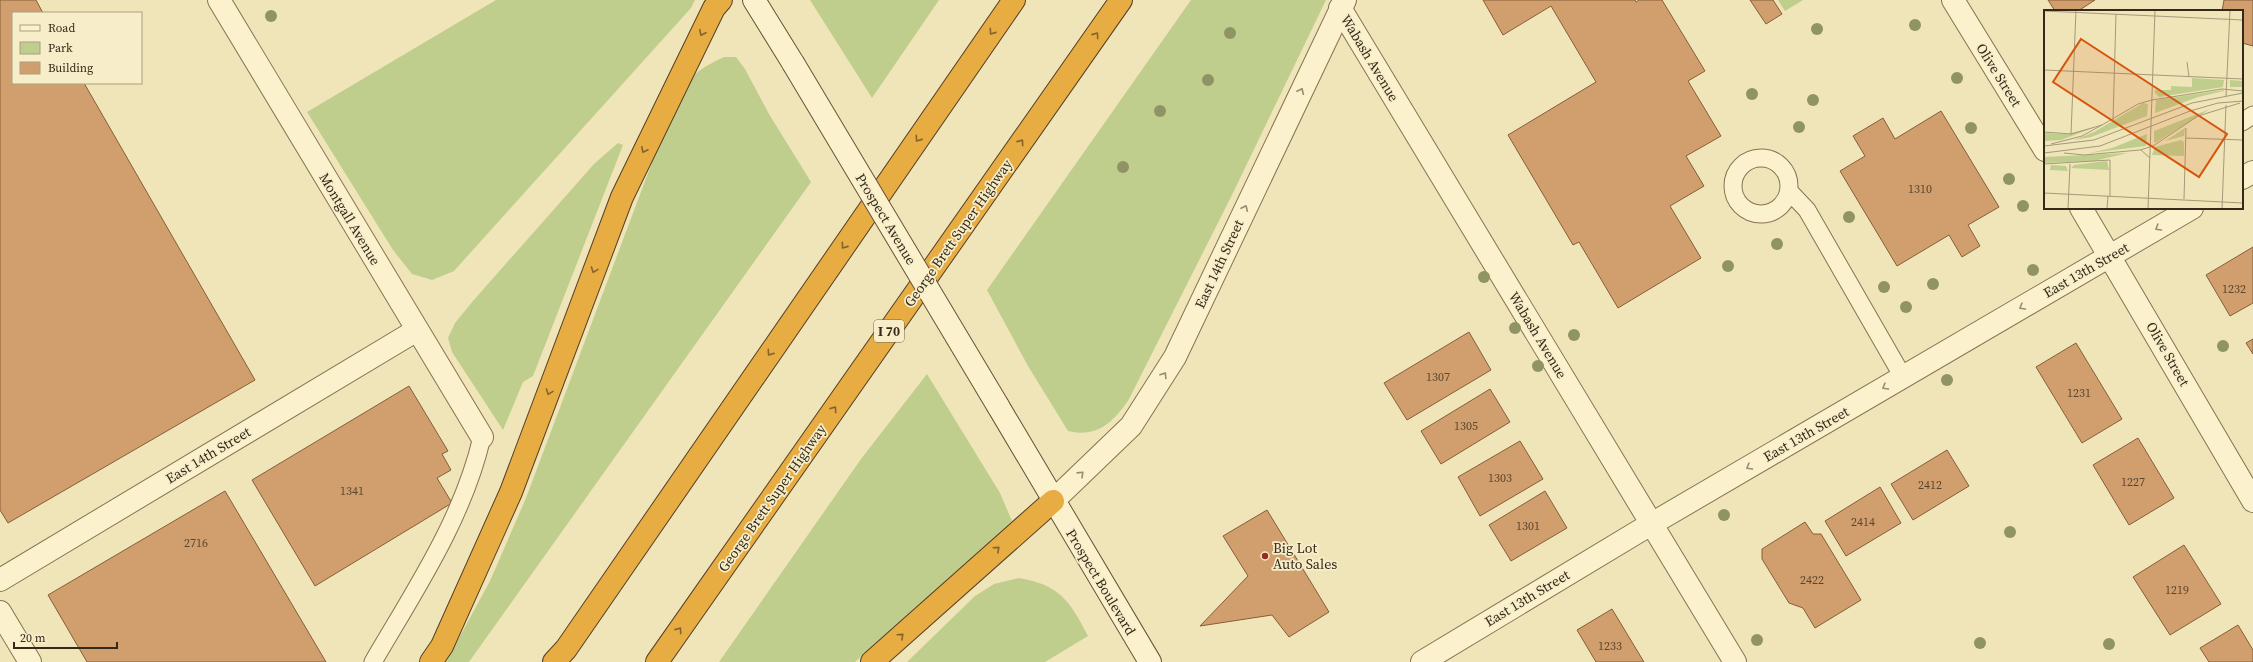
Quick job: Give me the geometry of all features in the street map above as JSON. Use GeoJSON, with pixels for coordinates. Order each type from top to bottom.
{"type":"FeatureCollection","features":[{"type":"Feature","properties":{"kind":"highway"},"geometry":{"type":"LineString","coordinates":[[432,662],[442,646],[511,492],[622,197],[714,8],[721,0]]}},
{"type":"Feature","properties":{"kind":"highway"},"geometry":{"type":"LineString","coordinates":[[554,662],[570,642],[1014,0]]}},
{"type":"Feature","properties":{"kind":"highway","name":"George Brett Super Highway"},"geometry":{"type":"LineString","coordinates":[[657,662],[1121,0]]}},
{"type":"Feature","properties":{"kind":"highway"},"geometry":{"type":"LineString","coordinates":[[872,662],[1053,501]]}},
{"type":"Feature","properties":{"kind":"street","name":"Montgall Avenue"},"geometry":{"type":"LineString","coordinates":[[219,0],[482,437]]}},
{"type":"Feature","properties":{"kind":"street","name":"Prospect Avenue"},"geometry":{"type":"LineString","coordinates":[[754,0],[998,406],[1053,501]]}},
{"type":"Feature","properties":{"kind":"street","name":"Olive Street"},"geometry":{"type":"LineString","coordinates":[[1953,0],[2044,148]]}},
{"type":"Feature","properties":{"kind":"street","name":"East 14th Street"},"geometry":{"type":"LineString","coordinates":[[1053,501],[1131,426],[1175,358],[1342,4]]}},
{"type":"Feature","properties":{"kind":"street","name":"Wabash Avenue"},"geometry":{"type":"LineString","coordinates":[[1342,4],[1735,662]]}},
{"type":"Feature","properties":{"kind":"street"},"geometry":{"type":"LineString","coordinates":[[2243,177],[2253,172]]}},
{"type":"Feature","properties":{"kind":"street","name":"Olive Street"},"geometry":{"type":"LineString","coordinates":[[2082,209],[2253,501]]}},
{"type":"Feature","properties":{"kind":"street","name":"East 13th Street"},"geometry":{"type":"LineString","coordinates":[[1433,659],[1652,524],[2190,209]]}},
{"type":"Feature","properties":{"kind":"street","name":"East 14th Street"},"geometry":{"type":"LineString","coordinates":[[0,580],[417,330]]}},
{"type":"Feature","properties":{"kind":"street","name":"Prospect Boulevard"},"geometry":{"type":"LineString","coordinates":[[1053,501],[1150,662]]}},
{"type":"Feature","properties":{"kind":"street"},"geometry":{"type":"LineString","coordinates":[[0,612],[30,662]]}},
{"type":"Feature","properties":{"kind":"lane"},"geometry":{"type":"LineString","coordinates":[[2243,121],[2253,115]]}},
{"type":"Feature","properties":{"kind":"lane"},"geometry":{"type":"LineString","coordinates":[[1788,191],[1807,210],[1904,377]]}},
{"type":"Feature","properties":{"kind":"lane"},"geometry":{"type":"LineString","coordinates":[[373,662],[439,551],[475,468],[482,437]]}},
{"type":"Feature","properties":{"kind":"green space"},"geometry":{"type":"Polygon","coordinates":[[[496,0],[695,0],[691,8],[454,271],[432,280],[412,274],[393,250],[307,112],[496,0]]]}},
{"type":"Feature","properties":{"kind":"green space"},"geometry":{"type":"Polygon","coordinates":[[[810,0],[939,0],[872,98],[810,0]]]}},
{"type":"Feature","properties":{"kind":"green space"},"geometry":{"type":"Polygon","coordinates":[[[1191,0],[1326,0],[1230,199],[1128,401],[1116,416],[1103,427],[1087,432],[1078,433],[1068,431],[1028,366],[987,290],[1191,0]]]}},
{"type":"Feature","properties":{"kind":"green space"},"geometry":{"type":"Polygon","coordinates":[[[1778,0],[1803,0],[1785,11],[1778,0]]]}},
{"type":"Feature","properties":{"kind":"green space"},"geometry":{"type":"Polygon","coordinates":[[[724,57],[736,57],[745,69],[769,114],[811,182],[469,662],[446,662],[490,581],[526,498],[674,104],[683,87],[694,75],[700,70],[724,57]]]}},
{"type":"Feature","properties":{"kind":"green space"},"geometry":{"type":"Polygon","coordinates":[[[618,143],[623,145],[533,376],[523,382],[503,430],[452,352],[448,338],[455,323],[473,301],[594,164],[618,143]]]}},
{"type":"Feature","properties":{"kind":"green space"},"geometry":{"type":"Polygon","coordinates":[[[927,374],[1000,493],[1012,521],[855,662],[719,662],[861,459],[927,374]]]}},
{"type":"Feature","properties":{"kind":"green space"},"geometry":{"type":"Polygon","coordinates":[[[1019,578],[1045,585],[1062,596],[1075,613],[1088,636],[1045,662],[907,662],[975,596],[994,584],[1019,578]]]}},
{"type":"Feature","properties":{"kind":"building"},"geometry":{"type":"Polygon","coordinates":[[[0,0],[36,0],[42,12],[12,12],[12,84],[85,84],[255,380],[8,523],[0,510],[0,0]]]}},
{"type":"Feature","properties":{"kind":"building"},"geometry":{"type":"Polygon","coordinates":[[[1483,0],[1635,0],[1636,2],[1639,0],[1662,0],[1705,71],[1688,81],[1721,136],[1686,156],[1704,186],[1670,206],[1701,258],[1618,308],[1579,242],[1573,245],[1508,135],[1596,82],[1551,6],[1503,35],[1483,0]]]}},
{"type":"Feature","properties":{"kind":"building"},"geometry":{"type":"Polygon","coordinates":[[[1750,0],[1773,0],[1782,14],[1766,24],[1750,0]]]}},
{"type":"Feature","properties":{"kind":"building"},"geometry":{"type":"Polygon","coordinates":[[[2048,0],[2095,0],[2080,10],[2054,10],[2048,0]]]}},
{"type":"Feature","properties":{"kind":"building"},"geometry":{"type":"Polygon","coordinates":[[[2224,0],[2253,0],[2253,46],[2243,43],[2243,10],[2222,10],[2224,0]]]}},
{"type":"Feature","properties":{"kind":"building"},"geometry":{"type":"Polygon","coordinates":[[[1941,111],[1999,207],[1968,225],[1980,246],[1962,257],[1949,235],[1897,266],[1840,171],[1865,156],[1853,136],[1883,118],[1895,139],[1941,111]]]}},
{"type":"Feature","properties":{"kind":"building"},"geometry":{"type":"Polygon","coordinates":[[[2253,247],[2253,303],[2230,316],[2206,275],[2253,247]]]}},
{"type":"Feature","properties":{"kind":"building"},"geometry":{"type":"Polygon","coordinates":[[[1469,332],[1491,370],[1407,420],[1384,383],[1469,332]]]}},
{"type":"Feature","properties":{"kind":"building"},"geometry":{"type":"Polygon","coordinates":[[[2253,339],[2253,354],[2246,343],[2253,339]]]}},
{"type":"Feature","properties":{"kind":"building"},"geometry":{"type":"Polygon","coordinates":[[[2076,343],[2122,419],[2082,443],[2036,367],[2076,343]]]}},
{"type":"Feature","properties":{"kind":"building"},"geometry":{"type":"Polygon","coordinates":[[[409,386],[448,451],[442,454],[451,470],[437,478],[452,503],[315,586],[252,480],[409,386]]]}},
{"type":"Feature","properties":{"kind":"building"},"geometry":{"type":"Polygon","coordinates":[[[1490,389],[1510,422],[1441,464],[1421,431],[1490,389]]]}},
{"type":"Feature","properties":{"kind":"building"},"geometry":{"type":"Polygon","coordinates":[[[2138,438],[2174,498],[2129,525],[2093,465],[2138,438]]]}},
{"type":"Feature","properties":{"kind":"building"},"geometry":{"type":"Polygon","coordinates":[[[1520,441],[1543,479],[1480,516],[1458,477],[1520,441]]]}},
{"type":"Feature","properties":{"kind":"building"},"geometry":{"type":"Polygon","coordinates":[[[1947,450],[1969,486],[1913,520],[1891,484],[1947,450]]]}},
{"type":"Feature","properties":{"kind":"building"},"geometry":{"type":"Polygon","coordinates":[[[1880,487],[1901,523],[1846,556],[1825,521],[1880,487]]]}},
{"type":"Feature","properties":{"kind":"building"},"geometry":{"type":"Polygon","coordinates":[[[225,491],[326,662],[87,662],[48,595],[225,491]]]}},
{"type":"Feature","properties":{"kind":"building"},"geometry":{"type":"Polygon","coordinates":[[[1545,491],[1567,528],[1511,561],[1489,525],[1545,491]]]}},
{"type":"Feature","properties":{"kind":"building","name":"Big Lot Auto Sales"},"geometry":{"type":"Polygon","coordinates":[[[1267,510],[1329,612],[1289,637],[1272,615],[1200,626],[1248,576],[1223,536],[1267,510]]]}},
{"type":"Feature","properties":{"kind":"building"},"geometry":{"type":"Polygon","coordinates":[[[1805,522],[1813,534],[1821,534],[1861,600],[1815,628],[1803,608],[1789,603],[1762,559],[1762,549],[1805,522]]]}},
{"type":"Feature","properties":{"kind":"building"},"geometry":{"type":"Polygon","coordinates":[[[2184,545],[2221,604],[2170,635],[2133,577],[2184,545]]]}},
{"type":"Feature","properties":{"kind":"building"},"geometry":{"type":"Polygon","coordinates":[[[1612,609],[1644,662],[1596,662],[1577,630],[1612,609]]]}},
{"type":"Feature","properties":{"kind":"building"},"geometry":{"type":"Polygon","coordinates":[[[2238,625],[2253,650],[2253,662],[2209,662],[2200,648],[2238,625]]]}},
{"type":"Feature","properties":{"kind":"place","name":"Big Lot Auto Sales"},"geometry":{"type":"Point","coordinates":[1265,556]}}]}
